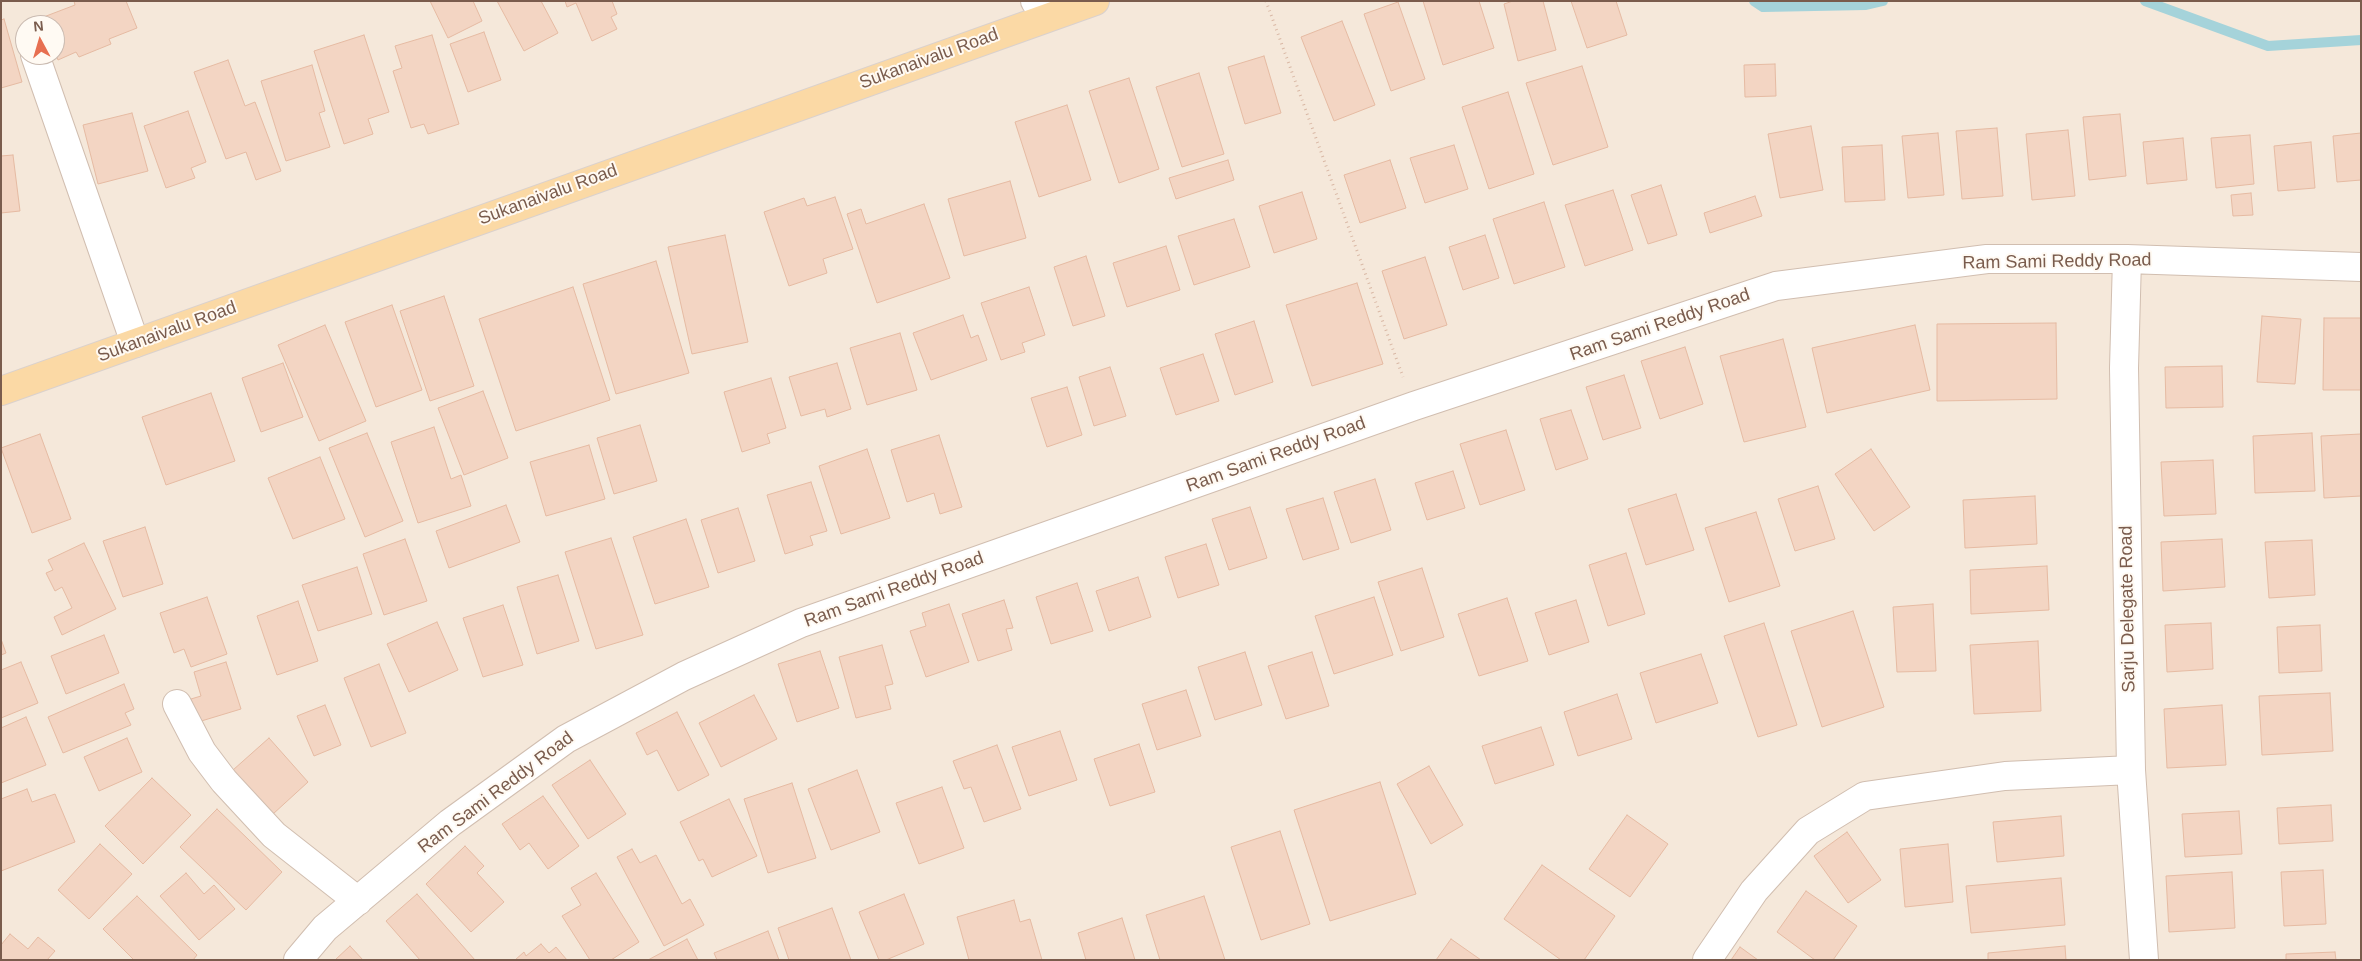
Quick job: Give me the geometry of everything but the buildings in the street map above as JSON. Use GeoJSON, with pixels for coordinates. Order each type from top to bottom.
{"type":"FeatureCollection","features":[{"type":"Feature","properties":{"kind":"main road","name":"Sukanaivalu Road"},"geometry":{"type":"LineString","coordinates":[[1,391],[1040,9],[1095,1]]}},
{"type":"Feature","properties":{"kind":"street"},"geometry":{"type":"LineString","coordinates":[[38,65],[135,343]]}},
{"type":"Feature","properties":{"kind":"street","name":"Ram Sami Reddy Road"},"geometry":{"type":"LineString","coordinates":[[298,960],[325,928],[450,823],[566,739],[684,676],[801,623],[1414,406],[1776,286],[1987,259],[2127,258],[2361,267]]}},
{"type":"Feature","properties":{"kind":"street","name":"Sarju Delegate Road"},"geometry":{"type":"LineString","coordinates":[[2127,258],[2124,368],[2131,770],[2144,960]]}},
{"type":"Feature","properties":{"kind":"street"},"geometry":{"type":"LineString","coordinates":[[177,704],[202,752],[224,781],[274,835],[358,901]]}},
{"type":"Feature","properties":{"kind":"street"},"geometry":{"type":"LineString","coordinates":[[1707,960],[1754,891],[1808,831],[1865,796],[2005,776],[2131,770]]}},
{"type":"Feature","properties":{"kind":"path"},"geometry":{"type":"LineString","coordinates":[[1266,1],[1414,406]]}},
{"type":"Feature","properties":{"kind":"shaded area"},"geometry":{"type":"Polygon","coordinates":[[[1,1],[1035,1],[1046,17],[1095,1],[2361,1],[2361,960],[1,960],[1,1]]]}},
{"type":"Feature","properties":{"kind":"waterway"},"geometry":{"type":"LineString","coordinates":[[1754,1],[1763,7],[1866,5],[1883,1]]}},
{"type":"Feature","properties":{"kind":"waterway"},"geometry":{"type":"LineString","coordinates":[[2145,1],[2268,46],[2361,40]]}}]}
